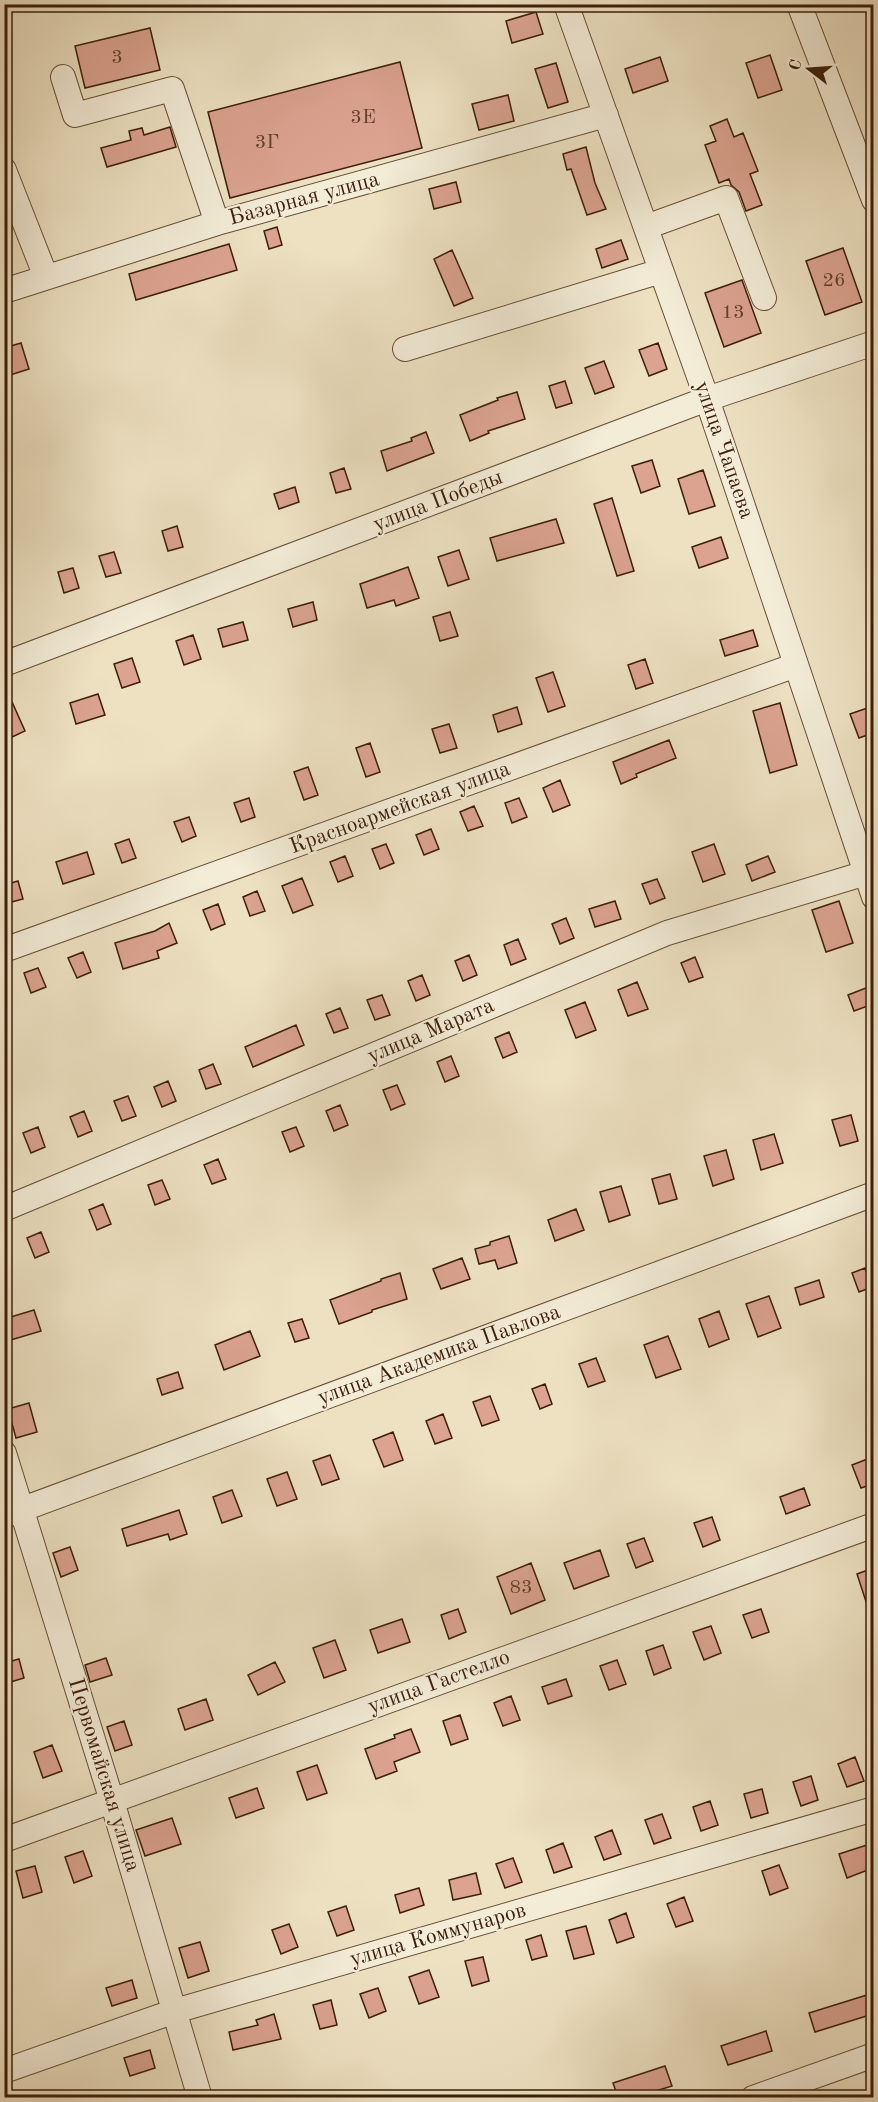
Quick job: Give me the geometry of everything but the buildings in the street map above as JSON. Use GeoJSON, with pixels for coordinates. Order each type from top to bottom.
{"type":"FeatureCollection","features":[{"type":"Feature","properties":{"kind":"street","name":"улица Чапаева"},"geometry":{"type":"LineString","coordinates":[[566,4],[707,399],[873,897]]}},
{"type":"Feature","properties":{"kind":"street"},"geometry":{"type":"LineString","coordinates":[[799,4],[873,200]]}},
{"type":"Feature","properties":{"kind":"street"},"geometry":{"type":"LineString","coordinates":[[63,77],[75,116],[172,88],[217,223]]}},
{"type":"Feature","properties":{"kind":"street","name":"Базарная улица"},"geometry":{"type":"LineString","coordinates":[[4,291],[217,223],[606,115]]}},
{"type":"Feature","properties":{"kind":"street"},"geometry":{"type":"LineString","coordinates":[[4,170],[46,277]]}},
{"type":"Feature","properties":{"kind":"street"},"geometry":{"type":"LineString","coordinates":[[646,227],[726,198],[764,298]]}},
{"type":"Feature","properties":{"kind":"street"},"geometry":{"type":"LineString","coordinates":[[405,349],[661,271]]}},
{"type":"Feature","properties":{"kind":"street","name":"улица Победы"},"geometry":{"type":"LineString","coordinates":[[4,664],[707,399],[873,343]]}},
{"type":"Feature","properties":{"kind":"street","name":"Красноармейская улица"},"geometry":{"type":"LineString","coordinates":[[4,950],[796,666]]}},
{"type":"Feature","properties":{"kind":"street","name":"улица Марата"},"geometry":{"type":"LineString","coordinates":[[4,1209],[667,933],[866,873]]}},
{"type":"Feature","properties":{"kind":"street","name":"улица Академика Павлова"},"geometry":{"type":"LineString","coordinates":[[13,1513],[873,1194]]}},
{"type":"Feature","properties":{"kind":"street","name":"Первомайская улица"},"geometry":{"type":"LineString","coordinates":[[4,1453],[13,1513],[112,1801],[200,2097]]}},
{"type":"Feature","properties":{"kind":"street","name":"улица Гастелло"},"geometry":{"type":"LineString","coordinates":[[4,1840],[873,1525]]}},
{"type":"Feature","properties":{"kind":"street","name":"улица Коммунаров"},"geometry":{"type":"LineString","coordinates":[[4,2071],[175,2012],[873,1809]]}},
{"type":"Feature","properties":{"kind":"street"},"geometry":{"type":"LineString","coordinates":[[753,2097],[873,2055]]}}]}
